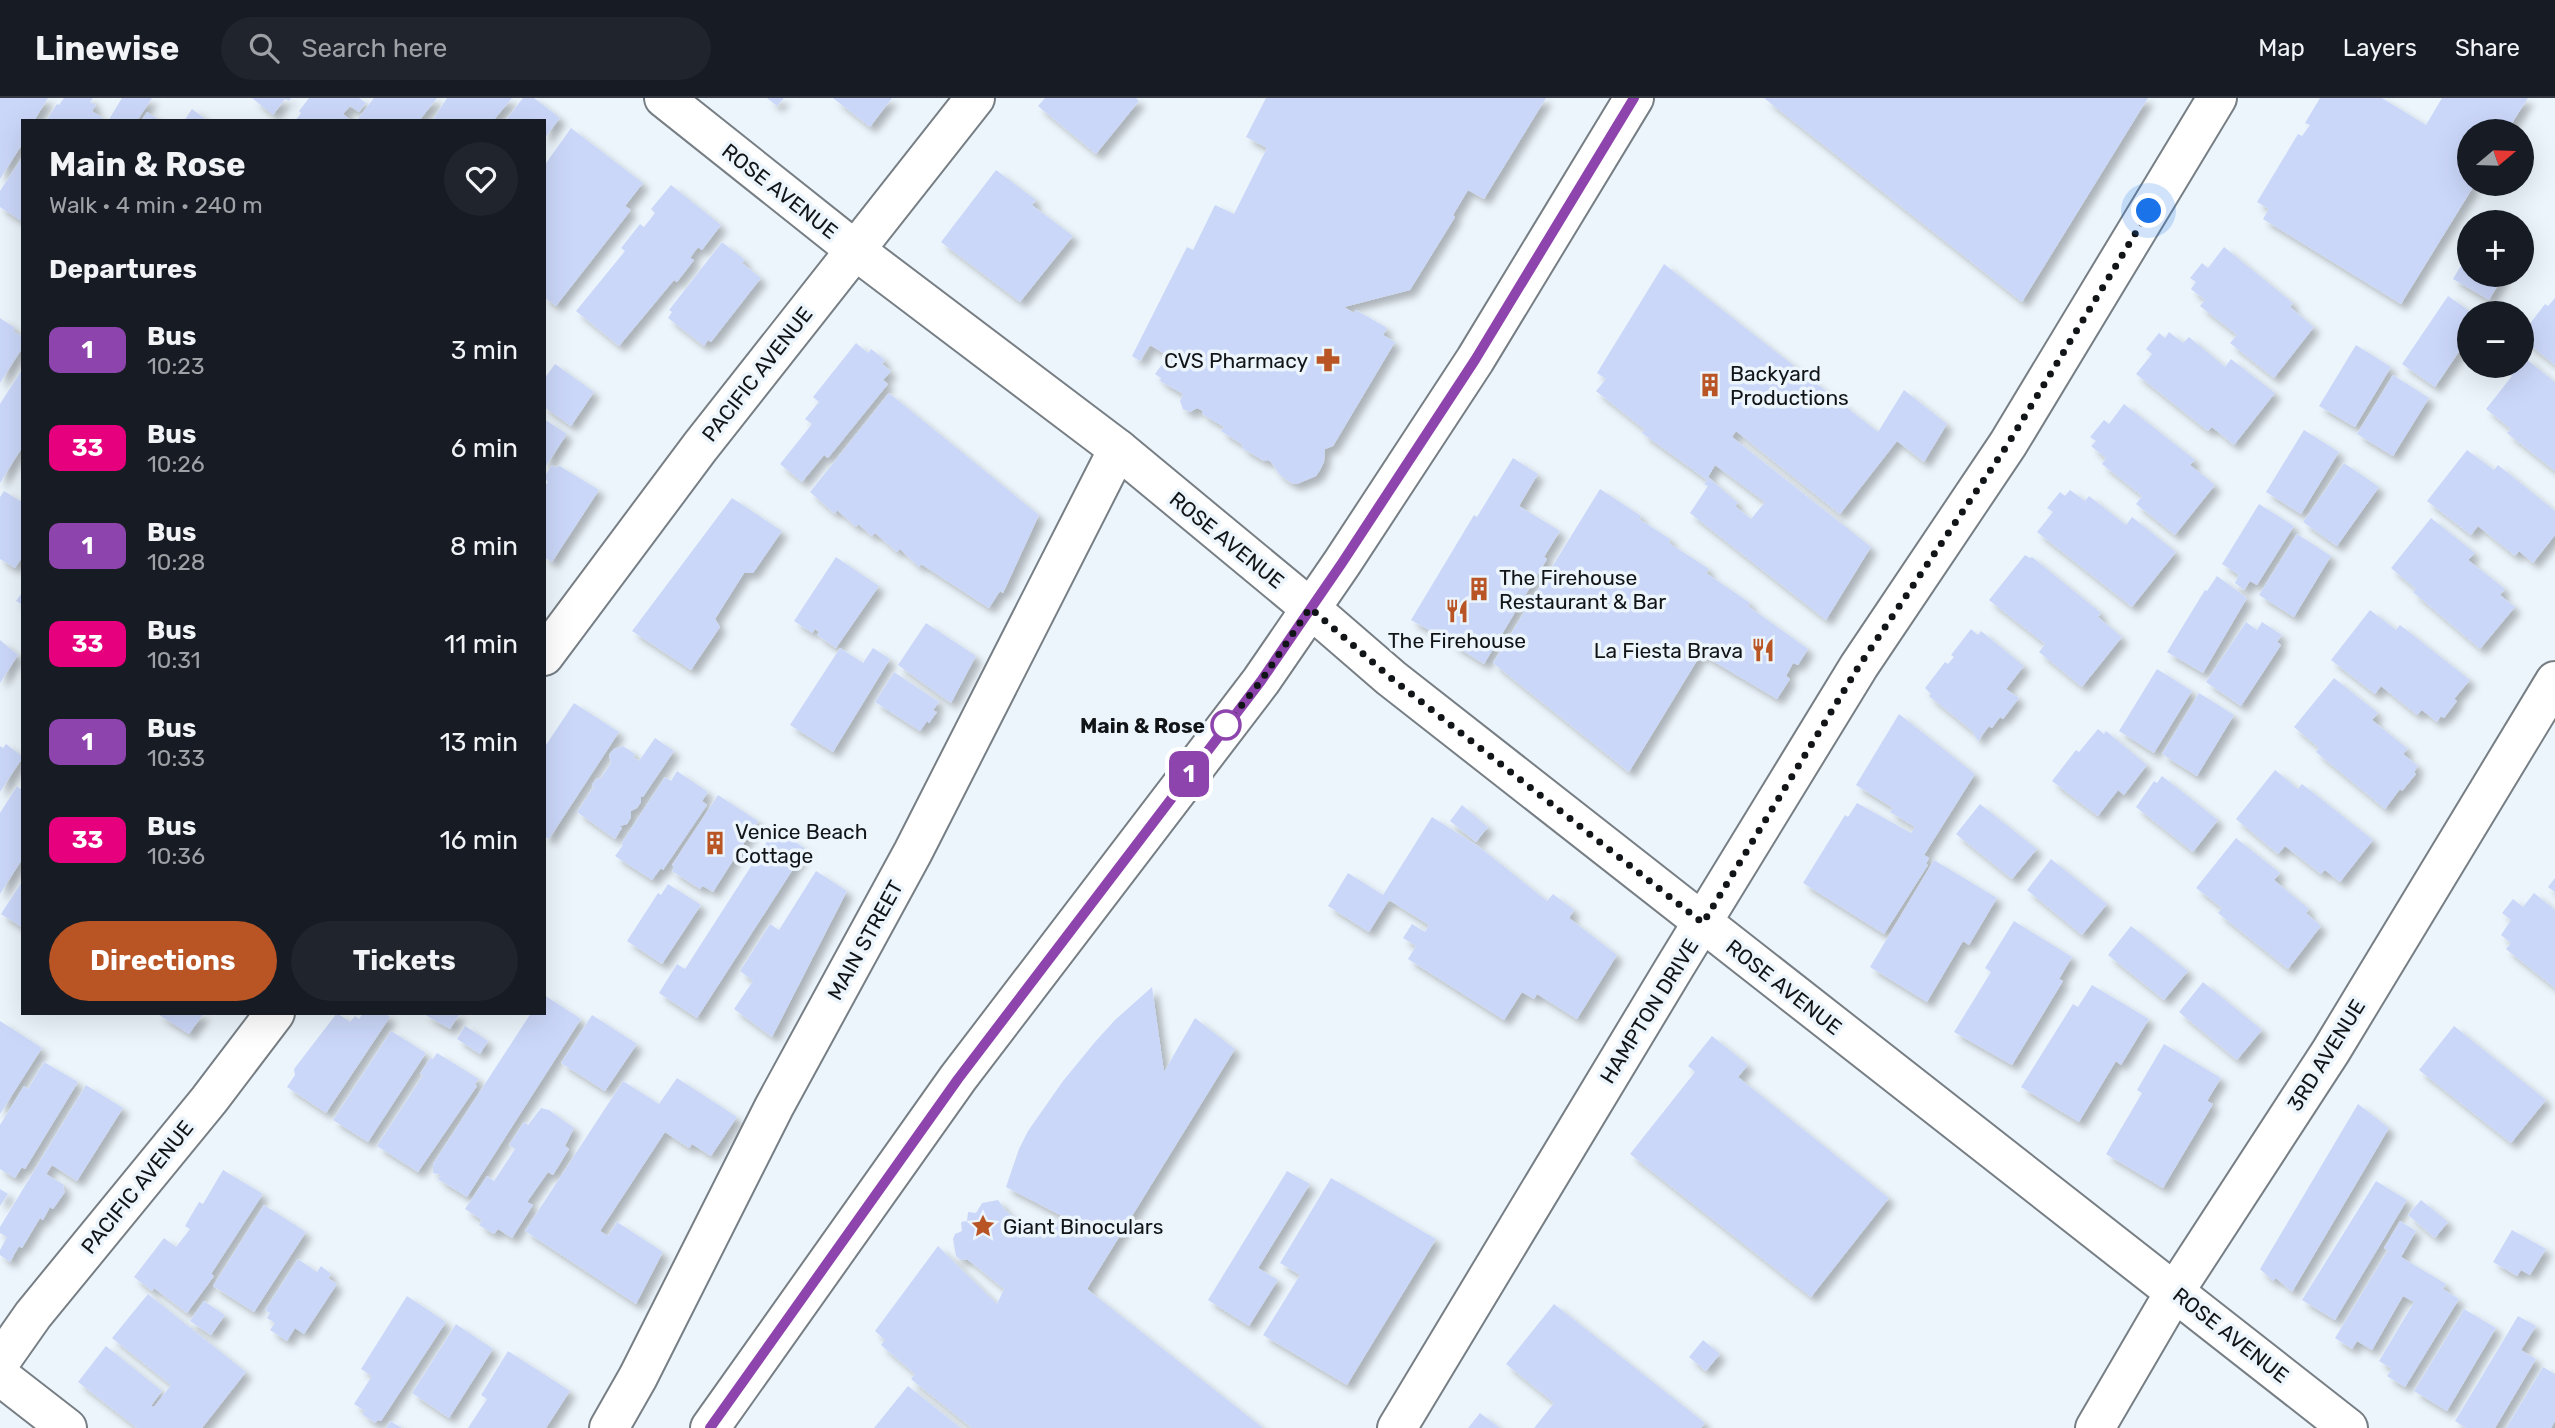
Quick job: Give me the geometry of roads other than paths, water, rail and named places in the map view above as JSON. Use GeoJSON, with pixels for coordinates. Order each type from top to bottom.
{"type":"FeatureCollection","features":[{"type":"Feature","properties":{"kind":"street","name":"ROSE AVENUE"},"geometry":{"type":"LineString","coordinates":[[664,98],[855,250],[1118,449],[1391,678],[2348,1428]]}},
{"type":"Feature","properties":{"kind":"street","name":"PACIFIC AVENUE"},"geometry":{"type":"LineString","coordinates":[[546,653],[700,447],[975,98]]}},
{"type":"Feature","properties":{"kind":"street"},"geometry":{"type":"LineString","coordinates":[[710,1428],[958,1079],[1261,681],[1475,360],[1634,98]]}},
{"type":"Feature","properties":{"kind":"street","name":"HAMPTON DRIVE"},"geometry":{"type":"LineString","coordinates":[[1397,1428],[1859,666],[2008,444],[2217,98]]}},
{"type":"Feature","properties":{"kind":"street","name":"MAIN STREET"},"geometry":{"type":"LineString","coordinates":[[609,1428],[645,1365],[774,1107],[913,852],[1118,449]]}},
{"type":"Feature","properties":{"kind":"street","name":"3RD AVENUE"},"geometry":{"type":"LineString","coordinates":[[2095,1428],[2175,1291],[2331,1051],[2555,681]]}},
{"type":"Feature","properties":{"kind":"street","name":"PACIFIC AVENUE"},"geometry":{"type":"LineString","coordinates":[[0,1362],[33,1315],[209,1100],[273,1015]]}},
{"type":"Feature","properties":{"kind":"street"},"geometry":{"type":"LineString","coordinates":[[0,1377],[67,1428]]}},
{"type":"Feature","properties":{"kind":"place","name":"CVS Pharmacy"},"geometry":{"type":"Point","coordinates":[1328,360]}},
{"type":"Feature","properties":{"kind":"place","name":"Backyard Productions"},"geometry":{"type":"Point","coordinates":[1710,385]}},
{"type":"Feature","properties":{"kind":"place","name":"The Firehouse Restaurant & Bar"},"geometry":{"type":"Point","coordinates":[1479,589]}},
{"type":"Feature","properties":{"kind":"place","name":"The Firehouse"},"geometry":{"type":"Point","coordinates":[1457,611]}},
{"type":"Feature","properties":{"kind":"place","name":"La Fiesta Brava"},"geometry":{"type":"Point","coordinates":[1763,650]}},
{"type":"Feature","properties":{"kind":"place","name":"Main & Rose"},"geometry":{"type":"Point","coordinates":[1226,725]}},
{"type":"Feature","properties":{"kind":"place","name":"Venice Beach Cottage"},"geometry":{"type":"Point","coordinates":[715,843]}},
{"type":"Feature","properties":{"kind":"place","name":"Giant Binoculars"},"geometry":{"type":"Point","coordinates":[983,1226]}}]}
